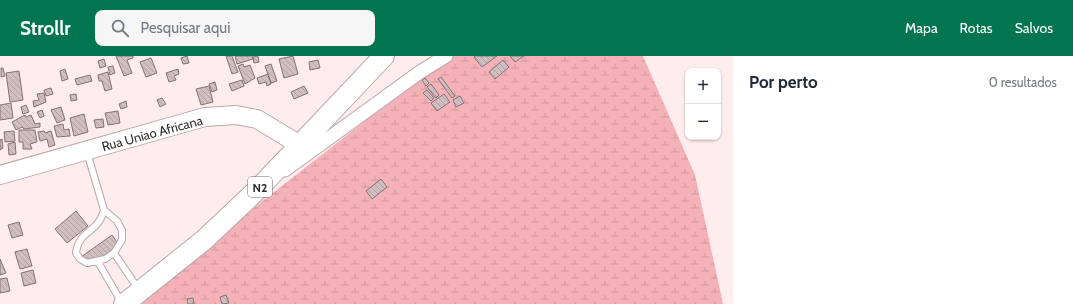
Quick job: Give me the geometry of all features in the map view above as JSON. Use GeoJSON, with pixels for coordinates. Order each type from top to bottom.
{"type":"FeatureCollection","features":[{"type":"Feature","properties":{"kind":"main road","name":"N2"},"geometry":{"type":"LineString","coordinates":[[123,304],[204,240],[258,189],[384,56]]}},
{"type":"Feature","properties":{"kind":"main road","name":"Rua Uniao Africana"},"geometry":{"type":"LineString","coordinates":[[0,175],[205,118],[236,115],[258,119],[300,145]]}},
{"type":"Feature","properties":{"kind":"street"},"geometry":{"type":"LineString","coordinates":[[258,189],[420,72],[446,56]]}},
{"type":"Feature","properties":{"kind":"lane"},"geometry":{"type":"LineString","coordinates":[[86,151],[104,210],[102,220],[97,227],[81,237],[77,245],[76,253],[80,259],[87,263],[106,260],[114,253],[122,240],[122,230],[117,221],[104,210]]}},
{"type":"Feature","properties":{"kind":"lane"},"geometry":{"type":"LineString","coordinates":[[114,253],[140,291]]}},
{"type":"Feature","properties":{"kind":"lane"},"geometry":{"type":"LineString","coordinates":[[98,262],[123,304]]}},
{"type":"Feature","properties":{"kind":"green space"},"geometry":{"type":"Polygon","coordinates":[[[448,56],[643,56],[695,175],[723,304],[131,304],[448,56]]]}},
{"type":"Feature","properties":{"kind":"building"},"geometry":{"type":"Polygon","coordinates":[[[116,56],[133,56],[133,58],[127,60],[132,73],[124,76],[116,56]]]}},
{"type":"Feature","properties":{"kind":"building"},"geometry":{"type":"Polygon","coordinates":[[[187,56],[189,63],[183,64],[181,58],[187,56]]]}},
{"type":"Feature","properties":{"kind":"building"},"geometry":{"type":"Polygon","coordinates":[[[226,56],[232,56],[238,72],[232,74],[226,56]]]}},
{"type":"Feature","properties":{"kind":"building"},"geometry":{"type":"Polygon","coordinates":[[[235,56],[252,56],[253,59],[237,64],[235,56]]]}},
{"type":"Feature","properties":{"kind":"building"},"geometry":{"type":"Polygon","coordinates":[[[258,56],[259,62],[254,63],[253,57],[258,56]]]}},
{"type":"Feature","properties":{"kind":"building"},"geometry":{"type":"Polygon","coordinates":[[[293,56],[298,74],[284,78],[279,59],[293,56]]]}},
{"type":"Feature","properties":{"kind":"building"},"geometry":{"type":"Polygon","coordinates":[[[497,56],[482,67],[474,57],[497,56]]]}},
{"type":"Feature","properties":{"kind":"building"},"geometry":{"type":"Polygon","coordinates":[[[510,56],[524,56],[515,62],[510,56]]]}},
{"type":"Feature","properties":{"kind":"building"},"geometry":{"type":"Polygon","coordinates":[[[151,58],[157,73],[146,77],[140,62],[151,58]]]}},
{"type":"Feature","properties":{"kind":"building"},"geometry":{"type":"Polygon","coordinates":[[[104,59],[106,66],[100,68],[98,61],[104,59]]]}},
{"type":"Feature","properties":{"kind":"building"},"geometry":{"type":"Polygon","coordinates":[[[318,60],[320,68],[310,70],[309,62],[318,60]]]}},
{"type":"Feature","properties":{"kind":"building"},"geometry":{"type":"Polygon","coordinates":[[[503,60],[509,67],[495,79],[489,72],[503,60]]]}},
{"type":"Feature","properties":{"kind":"building"},"geometry":{"type":"Polygon","coordinates":[[[243,64],[244,67],[250,65],[255,78],[245,84],[238,66],[243,64]]]}},
{"type":"Feature","properties":{"kind":"building"},"geometry":{"type":"Polygon","coordinates":[[[271,64],[277,81],[271,83],[265,66],[271,64]]]}},
{"type":"Feature","properties":{"kind":"building"},"geometry":{"type":"Polygon","coordinates":[[[113,66],[115,73],[110,75],[108,67],[113,66]]]}},
{"type":"Feature","properties":{"kind":"building"},"geometry":{"type":"Polygon","coordinates":[[[1,68],[3,68],[5,76],[1,77],[1,68]]]}},
{"type":"Feature","properties":{"kind":"building"},"geometry":{"type":"Polygon","coordinates":[[[65,69],[68,79],[62,81],[60,71],[65,69]]]}},
{"type":"Feature","properties":{"kind":"building"},"geometry":{"type":"Polygon","coordinates":[[[178,69],[179,74],[174,76],[176,80],[169,82],[166,73],[178,69]]]}},
{"type":"Feature","properties":{"kind":"building"},"geometry":{"type":"Polygon","coordinates":[[[19,71],[23,100],[10,102],[6,73],[19,71]]]}},
{"type":"Feature","properties":{"kind":"building"},"geometry":{"type":"Polygon","coordinates":[[[108,72],[112,89],[105,91],[102,81],[99,81],[98,75],[108,72]]]}},
{"type":"Feature","properties":{"kind":"building"},"geometry":{"type":"Polygon","coordinates":[[[268,74],[271,84],[267,86],[266,82],[259,84],[257,78],[268,74]]]}},
{"type":"Feature","properties":{"kind":"building"},"geometry":{"type":"Polygon","coordinates":[[[90,75],[92,81],[77,85],[75,79],[90,75]]]}},
{"type":"Feature","properties":{"kind":"building"},"geometry":{"type":"Polygon","coordinates":[[[441,77],[455,96],[452,98],[438,79],[441,77]]]}},
{"type":"Feature","properties":{"kind":"building"},"geometry":{"type":"Polygon","coordinates":[[[425,78],[429,83],[426,86],[422,80],[425,78]]]}},
{"type":"Feature","properties":{"kind":"building"},"geometry":{"type":"Polygon","coordinates":[[[242,80],[244,86],[232,91],[229,84],[242,80]]]}},
{"type":"Feature","properties":{"kind":"building"},"geometry":{"type":"Polygon","coordinates":[[[215,82],[217,90],[212,92],[209,84],[215,82]]]}},
{"type":"Feature","properties":{"kind":"building"},"geometry":{"type":"Polygon","coordinates":[[[431,84],[439,95],[436,98],[427,87],[431,84]]]}},
{"type":"Feature","properties":{"kind":"building"},"geometry":{"type":"Polygon","coordinates":[[[209,86],[213,102],[201,105],[196,89],[209,86]]]}},
{"type":"Feature","properties":{"kind":"building"},"geometry":{"type":"Polygon","coordinates":[[[304,86],[308,93],[294,99],[291,92],[304,86]]]}},
{"type":"Feature","properties":{"kind":"building"},"geometry":{"type":"Polygon","coordinates":[[[51,88],[53,94],[46,96],[44,90],[51,88]]]}},
{"type":"Feature","properties":{"kind":"building"},"geometry":{"type":"Polygon","coordinates":[[[427,90],[434,98],[431,101],[423,93],[427,90]]]}},
{"type":"Feature","properties":{"kind":"building"},"geometry":{"type":"Polygon","coordinates":[[[44,93],[46,102],[34,107],[33,101],[39,100],[37,94],[44,93]]]}},
{"type":"Feature","properties":{"kind":"building"},"geometry":{"type":"Polygon","coordinates":[[[76,94],[77,100],[71,101],[70,95],[76,94]]]}},
{"type":"Feature","properties":{"kind":"building"},"geometry":{"type":"Polygon","coordinates":[[[444,94],[450,102],[437,111],[431,103],[444,94]]]}},
{"type":"Feature","properties":{"kind":"building"},"geometry":{"type":"Polygon","coordinates":[[[460,96],[464,103],[456,107],[453,100],[460,96]]]}},
{"type":"Feature","properties":{"kind":"building"},"geometry":{"type":"Polygon","coordinates":[[[162,98],[166,104],[160,107],[157,100],[162,98]]]}},
{"type":"Feature","properties":{"kind":"building"},"geometry":{"type":"Polygon","coordinates":[[[126,101],[127,107],[121,109],[119,104],[126,101]]]}},
{"type":"Feature","properties":{"kind":"building"},"geometry":{"type":"Polygon","coordinates":[[[11,103],[13,118],[0,120],[0,105],[11,103]]]}},
{"type":"Feature","properties":{"kind":"building"},"geometry":{"type":"Polygon","coordinates":[[[26,105],[29,112],[23,114],[21,107],[26,105]]]}},
{"type":"Feature","properties":{"kind":"building"},"geometry":{"type":"Polygon","coordinates":[[[61,107],[65,120],[57,123],[51,110],[61,107]]]}},
{"type":"Feature","properties":{"kind":"building"},"geometry":{"type":"Polygon","coordinates":[[[42,110],[44,116],[40,118],[37,112],[42,110]]]}},
{"type":"Feature","properties":{"kind":"building"},"geometry":{"type":"Polygon","coordinates":[[[118,111],[120,123],[108,125],[105,113],[118,111]]]}},
{"type":"Feature","properties":{"kind":"building"},"geometry":{"type":"Polygon","coordinates":[[[84,114],[88,132],[74,136],[70,118],[84,114]]]}},
{"type":"Feature","properties":{"kind":"building"},"geometry":{"type":"Polygon","coordinates":[[[25,115],[26,117],[31,115],[35,124],[40,123],[40,127],[24,129],[22,127],[16,130],[12,122],[25,115]]]}},
{"type":"Feature","properties":{"kind":"building"},"geometry":{"type":"Polygon","coordinates":[[[103,119],[104,127],[96,128],[94,120],[103,119]]]}},
{"type":"Feature","properties":{"kind":"building"},"geometry":{"type":"Polygon","coordinates":[[[63,124],[64,130],[69,129],[70,136],[57,137],[54,126],[63,124]]]}},
{"type":"Feature","properties":{"kind":"building"},"geometry":{"type":"Polygon","coordinates":[[[19,130],[35,130],[37,142],[30,144],[32,149],[23,149],[23,142],[19,142],[19,130]]]}},
{"type":"Feature","properties":{"kind":"building"},"geometry":{"type":"Polygon","coordinates":[[[14,131],[15,141],[5,142],[4,132],[14,131]]]}},
{"type":"Feature","properties":{"kind":"building"},"geometry":{"type":"Polygon","coordinates":[[[44,131],[45,133],[51,131],[55,145],[49,147],[47,139],[40,141],[38,132],[44,131]]]}},
{"type":"Feature","properties":{"kind":"building"},"geometry":{"type":"Polygon","coordinates":[[[2,139],[3,148],[0,150],[0,140],[2,139]]]}},
{"type":"Feature","properties":{"kind":"building"},"geometry":{"type":"Polygon","coordinates":[[[15,142],[16,154],[9,155],[8,144],[15,142]]]}},
{"type":"Feature","properties":{"kind":"building"},"geometry":{"type":"Polygon","coordinates":[[[381,179],[387,187],[372,199],[366,191],[381,179]]]}},
{"type":"Feature","properties":{"kind":"building"},"geometry":{"type":"Polygon","coordinates":[[[76,211],[88,226],[67,243],[55,229],[76,211]]]}},
{"type":"Feature","properties":{"kind":"building"},"geometry":{"type":"Polygon","coordinates":[[[19,222],[23,235],[12,238],[8,225],[19,222]]]}},
{"type":"Feature","properties":{"kind":"building"},"geometry":{"type":"Polygon","coordinates":[[[112,235],[119,245],[88,267],[81,257],[112,235]]]}},
{"type":"Feature","properties":{"kind":"building"},"geometry":{"type":"Polygon","coordinates":[[[27,249],[32,266],[20,269],[15,252],[27,249]]]}},
{"type":"Feature","properties":{"kind":"building"},"geometry":{"type":"Polygon","coordinates":[[[0,259],[6,273],[0,275],[0,259]]]}},
{"type":"Feature","properties":{"kind":"building"},"geometry":{"type":"Polygon","coordinates":[[[33,270],[36,283],[24,286],[21,273],[33,270]]]}},
{"type":"Feature","properties":{"kind":"building"},"geometry":{"type":"Polygon","coordinates":[[[7,278],[10,291],[0,293],[0,279],[7,278]]]}},
{"type":"Feature","properties":{"kind":"building"},"geometry":{"type":"Polygon","coordinates":[[[226,295],[229,303],[222,304],[220,297],[226,295]]]}},
{"type":"Feature","properties":{"kind":"building"},"geometry":{"type":"Polygon","coordinates":[[[193,298],[194,304],[188,304],[187,299],[193,298]]]}}]}
